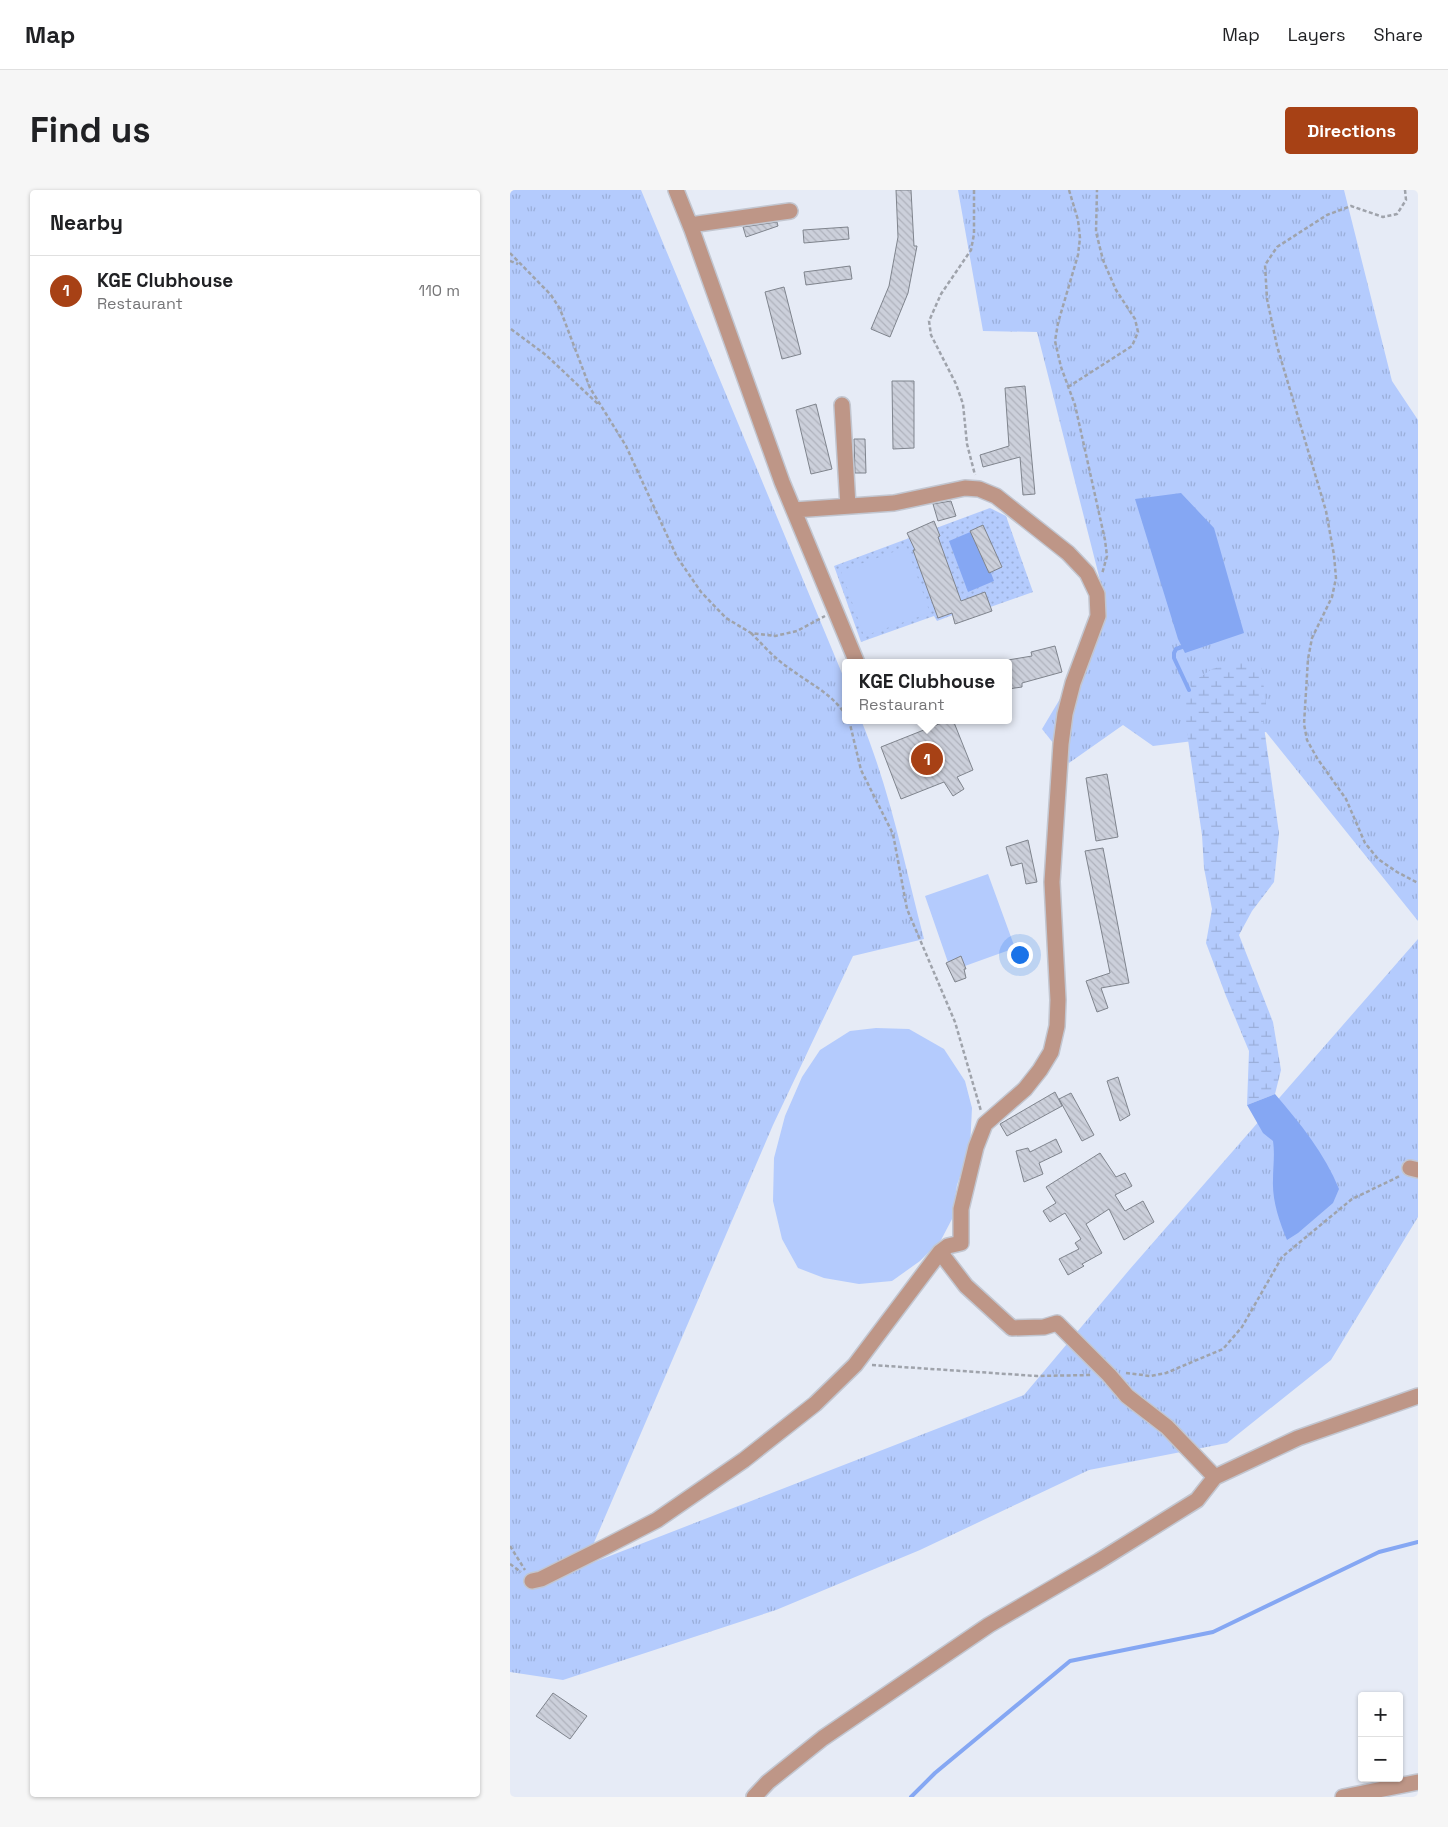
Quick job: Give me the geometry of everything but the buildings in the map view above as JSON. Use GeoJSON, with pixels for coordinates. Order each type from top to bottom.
{"type":"FeatureCollection","features":[{"type":"Feature","properties":{"kind":"street"},"geometry":{"type":"LineString","coordinates":[[676,190],[794,510],[854,659]]}},
{"type":"Feature","properties":{"kind":"street"},"geometry":{"type":"LineString","coordinates":[[690,225],[790,211]]}},
{"type":"Feature","properties":{"kind":"street"},"geometry":{"type":"LineString","coordinates":[[842,405],[848,506]]}},
{"type":"Feature","properties":{"kind":"street"},"geometry":{"type":"LineString","coordinates":[[532,1581],[541,1579],[657,1520],[744,1460],[815,1404],[856,1364],[940,1252],[948,1246],[961,1243],[961,1209],[976,1147],[984,1124],[1025,1089],[1035,1076],[1051,1052],[1058,1026],[1052,882],[1061,744],[1065,714],[1073,683],[1098,616],[1097,594],[1087,573],[1068,552],[996,496],[979,489],[965,488],[894,503],[794,510]]}},
{"type":"Feature","properties":{"kind":"street"},"geometry":{"type":"LineString","coordinates":[[940,1252],[966,1286],[1012,1328],[1044,1327],[1057,1322],[1127,1396],[1167,1427],[1215,1477]]}},
{"type":"Feature","properties":{"kind":"street"},"geometry":{"type":"LineString","coordinates":[[754,1797],[768,1782],[823,1738],[989,1625],[1099,1561],[1197,1500],[1215,1477],[1298,1438],[1418,1396]]}},
{"type":"Feature","properties":{"kind":"street"},"geometry":{"type":"LineString","coordinates":[[1344,1797],[1418,1782]]}},
{"type":"Feature","properties":{"kind":"path"},"geometry":{"type":"LineString","coordinates":[[974,190],[974,234],[971,250],[941,294],[929,320],[930,335],[956,384],[963,404],[966,444],[979,489]]}},
{"type":"Feature","properties":{"kind":"path"},"geometry":{"type":"LineString","coordinates":[[1069,190],[1078,220],[1080,238],[1078,255],[1058,323],[1055,341],[1061,367],[1075,405],[1105,540],[1107,556],[1097,594]]}},
{"type":"Feature","properties":{"kind":"path"},"geometry":{"type":"LineString","coordinates":[[1068,387],[1132,346],[1138,332],[1135,319],[1116,290],[1102,260],[1096,232],[1097,190]]}},
{"type":"Feature","properties":{"kind":"path"},"geometry":{"type":"LineString","coordinates":[[1405,190],[1406,200],[1397,214],[1383,217],[1351,206],[1327,215],[1276,247],[1265,265],[1266,299],[1275,337],[1326,512],[1336,578],[1332,597],[1312,638],[1308,659],[1304,724],[1308,740],[1317,758],[1346,799],[1366,842],[1378,859],[1418,883]]}},
{"type":"Feature","properties":{"kind":"path"},"geometry":{"type":"LineString","coordinates":[[510,253],[551,295],[560,309],[590,388],[626,446],[677,556],[701,592],[726,618],[751,633],[787,668],[819,687],[842,710]]}},
{"type":"Feature","properties":{"kind":"path"},"geometry":{"type":"LineString","coordinates":[[510,261],[519,264]]}},
{"type":"Feature","properties":{"kind":"path"},"geometry":{"type":"LineString","coordinates":[[512,330],[546,355],[603,409]]}},
{"type":"Feature","properties":{"kind":"path"},"geometry":{"type":"LineString","coordinates":[[751,633],[775,636],[797,631],[835,611]]}},
{"type":"Feature","properties":{"kind":"path"},"geometry":{"type":"LineString","coordinates":[[850,724],[861,770],[893,834],[907,909],[955,1022],[984,1124]]}},
{"type":"Feature","properties":{"kind":"path"},"geometry":{"type":"LineString","coordinates":[[1126,1373],[1150,1376],[1166,1373],[1223,1349],[1242,1327],[1282,1257],[1352,1199],[1414,1169]]}},
{"type":"Feature","properties":{"kind":"path"},"geometry":{"type":"LineString","coordinates":[[856,1364],[1037,1376],[1109,1375]]}},
{"type":"Feature","properties":{"kind":"path"},"geometry":{"type":"LineString","coordinates":[[510,1546],[532,1581]]}},
{"type":"Feature","properties":{"kind":"green space"},"geometry":{"type":"Polygon","coordinates":[[[510,190],[641,190],[842,673],[842,724],[862,724],[880,773],[896,828],[924,939],[853,956],[773,1125],[584,1566],[1024,1395],[1130,1269],[1418,939],[1418,1217],[1331,1360],[1227,1443],[1089,1470],[920,1550],[776,1610],[563,1680],[510,1672],[510,190]]]}},
{"type":"Feature","properties":{"kind":"green space"},"geometry":{"type":"Polygon","coordinates":[[[958,190],[1344,190],[1392,381],[1418,420],[1418,921],[1266,732],[1153,746],[1123,725],[1069,763],[1042,729],[1079,667],[1101,584],[1037,332],[983,331],[958,190]]]}},
{"type":"Feature","properties":{"kind":"green space"},"geometry":{"type":"Polygon","coordinates":[[[990,508],[1006,516],[1033,592],[965,616],[963,611],[937,621],[934,616],[861,642],[834,566],[990,508]]]}},
{"type":"Feature","properties":{"kind":"green space"},"geometry":{"type":"Polygon","coordinates":[[[907,547],[930,613],[864,636],[841,571],[907,547]]]}},
{"type":"Feature","properties":{"kind":"green space"},"geometry":{"type":"Polygon","coordinates":[[[1243,661],[1261,666],[1267,711],[1263,720],[1279,833],[1274,882],[1252,911],[1239,935],[1273,1022],[1281,1070],[1275,1094],[1247,1105],[1249,1051],[1206,943],[1212,909],[1204,868],[1202,835],[1186,726],[1186,703],[1189,690],[1194,681],[1212,669],[1243,661]]]}},
{"type":"Feature","properties":{"kind":"green space"},"geometry":{"type":"Polygon","coordinates":[[[988,874],[1015,948],[951,971],[925,896],[988,874]]]}},
{"type":"Feature","properties":{"kind":"green space"},"geometry":{"type":"Polygon","coordinates":[[[876,1028],[909,1029],[944,1049],[965,1081],[972,1108],[970,1147],[957,1185],[952,1219],[941,1240],[920,1261],[892,1281],[859,1284],[824,1278],[798,1268],[782,1239],[773,1201],[774,1158],[785,1116],[802,1077],[820,1050],[850,1031],[876,1028]]]}},
{"type":"Feature","properties":{"kind":"shaded area"},"geometry":{"type":"Polygon","coordinates":[[[1181,493],[1214,528],[1244,633],[1185,653],[1178,639],[1135,499],[1181,493]]]}},
{"type":"Feature","properties":{"kind":"shaded area"},"geometry":{"type":"Polygon","coordinates":[[[975,530],[994,581],[968,592],[949,541],[975,530]]]}},
{"type":"Feature","properties":{"kind":"shaded area"},"geometry":{"type":"Polygon","coordinates":[[[1275,1094],[1319,1151],[1339,1189],[1333,1203],[1287,1240],[1275,1203],[1273,1141],[1263,1133],[1247,1105],[1275,1094]]]}},
{"type":"Feature","properties":{"kind":"waterway"},"geometry":{"type":"LineString","coordinates":[[1182,647],[1176,649],[1174,658],[1189,690]]}},
{"type":"Feature","properties":{"kind":"waterway"},"geometry":{"type":"LineString","coordinates":[[911,1797],[935,1773],[1070,1661],[1213,1632],[1379,1552],[1418,1542]]}},
{"type":"Feature","properties":{"kind":"place","name":"KGE Clubhouse"},"geometry":{"type":"Point","coordinates":[927,759]}}]}
